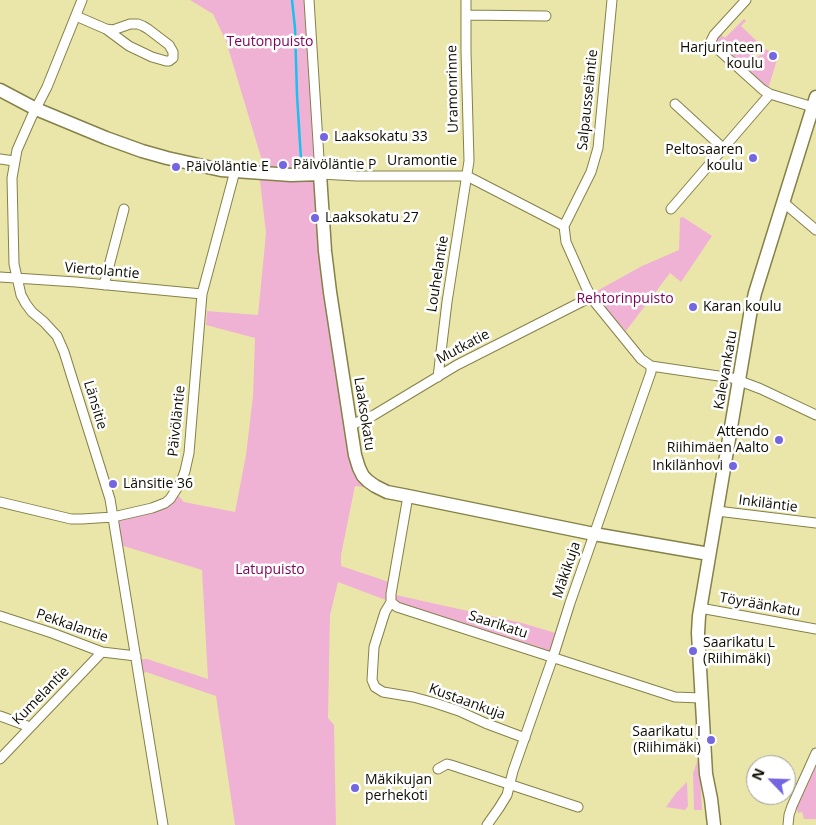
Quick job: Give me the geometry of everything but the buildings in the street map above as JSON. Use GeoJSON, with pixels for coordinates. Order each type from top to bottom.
{"type":"FeatureCollection","features":[{"type":"Feature","properties":{"kind":"street","name":"Länsitie"},"geometry":{"type":"LineString","coordinates":[[82,0],[47,87],[21,138],[14,161],[12,178],[14,264],[21,295],[26,304],[57,336],[64,352],[110,499],[163,825]]}},
{"type":"Feature","properties":{"kind":"street","name":"Laaksokatu"},"geometry":{"type":"LineString","coordinates":[[309,0],[325,251],[355,455],[363,476],[387,492],[594,534],[709,554]]}},
{"type":"Feature","properties":{"kind":"street","name":"Uramonrinne"},"geometry":{"type":"LineString","coordinates":[[466,0],[469,161],[467,176]]}},
{"type":"Feature","properties":{"kind":"street","name":"Salpausseläntie"},"geometry":{"type":"LineString","coordinates":[[564,226],[591,172],[598,148],[612,0]]}},
{"type":"Feature","properties":{"kind":"street"},"geometry":{"type":"LineString","coordinates":[[746,0],[714,35],[711,41],[712,44],[763,90],[770,94],[815,104]]}},
{"type":"Feature","properties":{"kind":"street"},"geometry":{"type":"LineString","coordinates":[[466,15],[546,16]]}},
{"type":"Feature","properties":{"kind":"street"},"geometry":{"type":"LineString","coordinates":[[76,16],[106,29],[129,46],[152,57],[166,61],[173,58],[174,52],[169,45],[143,26],[130,24],[113,30],[106,29]]}},
{"type":"Feature","properties":{"kind":"street","name":"Uramontie"},"geometry":{"type":"LineString","coordinates":[[0,90],[36,109],[142,151],[167,158],[221,170],[291,175],[467,176],[564,226]]}},
{"type":"Feature","properties":{"kind":"street"},"geometry":{"type":"LineString","coordinates":[[670,209],[770,94]]}},
{"type":"Feature","properties":{"kind":"street"},"geometry":{"type":"LineString","coordinates":[[676,104],[723,148]]}},
{"type":"Feature","properties":{"kind":"street","name":"Kalevankatu"},"geometry":{"type":"LineString","coordinates":[[714,825],[706,774],[701,698],[698,633],[700,608],[755,293],[815,104]]}},
{"type":"Feature","properties":{"kind":"street"},"geometry":{"type":"LineString","coordinates":[[0,159],[14,161]]}},
{"type":"Feature","properties":{"kind":"street","name":"Päivöläntie"},"geometry":{"type":"LineString","coordinates":[[0,502],[70,519],[89,519],[152,508],[165,503],[175,492],[186,471],[189,453],[202,294],[235,171]]}},
{"type":"Feature","properties":{"kind":"street","name":"Louhelantie"},"geometry":{"type":"LineString","coordinates":[[438,377],[447,302],[467,176]]}},
{"type":"Feature","properties":{"kind":"street"},"geometry":{"type":"LineString","coordinates":[[784,202],[816,230]]}},
{"type":"Feature","properties":{"kind":"street"},"geometry":{"type":"LineString","coordinates":[[104,285],[124,209]]}},
{"type":"Feature","properties":{"kind":"street"},"geometry":{"type":"LineString","coordinates":[[564,226],[566,242],[591,297],[642,359],[651,366],[723,376],[740,381],[816,415]]}},
{"type":"Feature","properties":{"kind":"street","name":"Viertolantie"},"geometry":{"type":"LineString","coordinates":[[0,277],[202,294]]}},
{"type":"Feature","properties":{"kind":"street","name":"Mutkatie"},"geometry":{"type":"LineString","coordinates":[[351,426],[457,365],[591,297]]}},
{"type":"Feature","properties":{"kind":"street","name":"Mäkikuja"},"geometry":{"type":"LineString","coordinates":[[487,825],[507,795],[513,771],[553,657],[564,618],[651,372],[651,366]]}},
{"type":"Feature","properties":{"kind":"street"},"geometry":{"type":"LineString","coordinates":[[391,602],[392,584],[408,496]]}},
{"type":"Feature","properties":{"kind":"street","name":"Inkiläntie"},"geometry":{"type":"LineString","coordinates":[[717,511],[816,523]]}},
{"type":"Feature","properties":{"kind":"street","name":"Saarikatu"},"geometry":{"type":"LineString","coordinates":[[391,602],[406,611],[674,697],[701,698]]}},
{"type":"Feature","properties":{"kind":"street","name":"Kustaankuja"},"geometry":{"type":"LineString","coordinates":[[391,602],[385,612],[374,647],[372,680],[378,690],[435,702],[525,738]]}},
{"type":"Feature","properties":{"kind":"street","name":"Töyräänkatu"},"geometry":{"type":"LineString","coordinates":[[700,608],[816,629]]}},
{"type":"Feature","properties":{"kind":"street","name":"Pekkalantie"},"geometry":{"type":"LineString","coordinates":[[0,616],[102,652],[136,656]]}},
{"type":"Feature","properties":{"kind":"street","name":"Kumelantie"},"geometry":{"type":"LineString","coordinates":[[0,759],[102,652]]}},
{"type":"Feature","properties":{"kind":"street"},"geometry":{"type":"LineString","coordinates":[[0,716],[30,726]]}},
{"type":"Feature","properties":{"kind":"street"},"geometry":{"type":"LineString","coordinates":[[788,825],[792,806],[816,753]]}},
{"type":"Feature","properties":{"kind":"street"},"geometry":{"type":"LineString","coordinates":[[438,768],[452,764],[578,807]]}},
{"type":"Feature","properties":{"kind":"street","name":"Kalevankatu"},"geometry":{"type":"LineString","coordinates":[[705,825],[704,799],[706,774]]}},
{"type":"Feature","properties":{"kind":"green space","name":"Latupuisto"},"geometry":{"type":"Polygon","coordinates":[[[190,0],[309,0],[325,251],[355,455],[380,489],[355,486],[341,555],[341,566],[392,583],[391,593],[396,595],[522,623],[559,634],[553,657],[338,582],[330,615],[328,718],[334,725],[336,825],[235,825],[216,696],[146,672],[139,676],[136,659],[147,659],[208,679],[202,570],[117,544],[113,517],[152,508],[175,492],[184,502],[235,512],[246,455],[253,396],[255,338],[206,325],[207,311],[258,315],[266,233],[260,181],[263,173],[263,164],[226,41],[213,14],[190,0]]]}},
{"type":"Feature","properties":{"kind":"green space"},"geometry":{"type":"Polygon","coordinates":[[[744,19],[746,21],[741,26],[762,46],[746,64],[749,66],[766,49],[777,60],[768,89],[717,44],[720,34],[725,38],[744,19]]]}},
{"type":"Feature","properties":{"kind":"green space","name":"Rehtorinpuisto"},"geometry":{"type":"Polygon","coordinates":[[[683,217],[712,236],[681,282],[670,273],[626,331],[601,304],[595,292],[642,266],[679,250],[680,218],[683,217]]]}},
{"type":"Feature","properties":{"kind":"green space"},"geometry":{"type":"Polygon","coordinates":[[[699,757],[702,810],[694,810],[693,773],[699,757]]]}},
{"type":"Feature","properties":{"kind":"green space"},"geometry":{"type":"Polygon","coordinates":[[[816,766],[816,819],[804,819],[802,812],[798,813],[796,807],[816,766]]]}},
{"type":"Feature","properties":{"kind":"green space"},"geometry":{"type":"Polygon","coordinates":[[[687,782],[688,806],[685,810],[666,807],[676,793],[687,782]]]}},
{"type":"Feature","properties":{"kind":"waterway"},"geometry":{"type":"LineString","coordinates":[[292,0],[301,159]]}},
{"type":"Feature","properties":{"kind":"place","name":"Harjurinteen koulu"},"geometry":{"type":"Point","coordinates":[773,56]}},
{"type":"Feature","properties":{"kind":"place","name":"Laaksokatu 33"},"geometry":{"type":"Point","coordinates":[324,137]}},
{"type":"Feature","properties":{"kind":"place","name":"Peltosaaren koulu"},"geometry":{"type":"Point","coordinates":[753,158]}},
{"type":"Feature","properties":{"kind":"place","name":"Päivöläntie P"},"geometry":{"type":"Point","coordinates":[283,165]}},
{"type":"Feature","properties":{"kind":"place","name":"Päivöläntie E"},"geometry":{"type":"Point","coordinates":[176,167]}},
{"type":"Feature","properties":{"kind":"place","name":"Laaksokatu 27"},"geometry":{"type":"Point","coordinates":[315,218]}},
{"type":"Feature","properties":{"kind":"place","name":"Karan koulu"},"geometry":{"type":"Point","coordinates":[693,307]}},
{"type":"Feature","properties":{"kind":"place","name":"Attendo Riihimäen Aalto"},"geometry":{"type":"Point","coordinates":[779,440]}},
{"type":"Feature","properties":{"kind":"place","name":"Inkilänhovi"},"geometry":{"type":"Point","coordinates":[733,466]}},
{"type":"Feature","properties":{"kind":"place","name":"Länsitie 36"},"geometry":{"type":"Point","coordinates":[113,484]}},
{"type":"Feature","properties":{"kind":"place","name":"Saarikatu L (Riihimäki)"},"geometry":{"type":"Point","coordinates":[693,651]}},
{"type":"Feature","properties":{"kind":"place","name":"Saarikatu I (Riihimäki)"},"geometry":{"type":"Point","coordinates":[711,740]}},
{"type":"Feature","properties":{"kind":"place","name":"Mäkikujan perhekoti"},"geometry":{"type":"Point","coordinates":[355,788]}},
{"type":"Feature","properties":{"kind":"park label","name":"Teutonpuisto"},"geometry":{"type":"Point","coordinates":[270,42]}}]}
